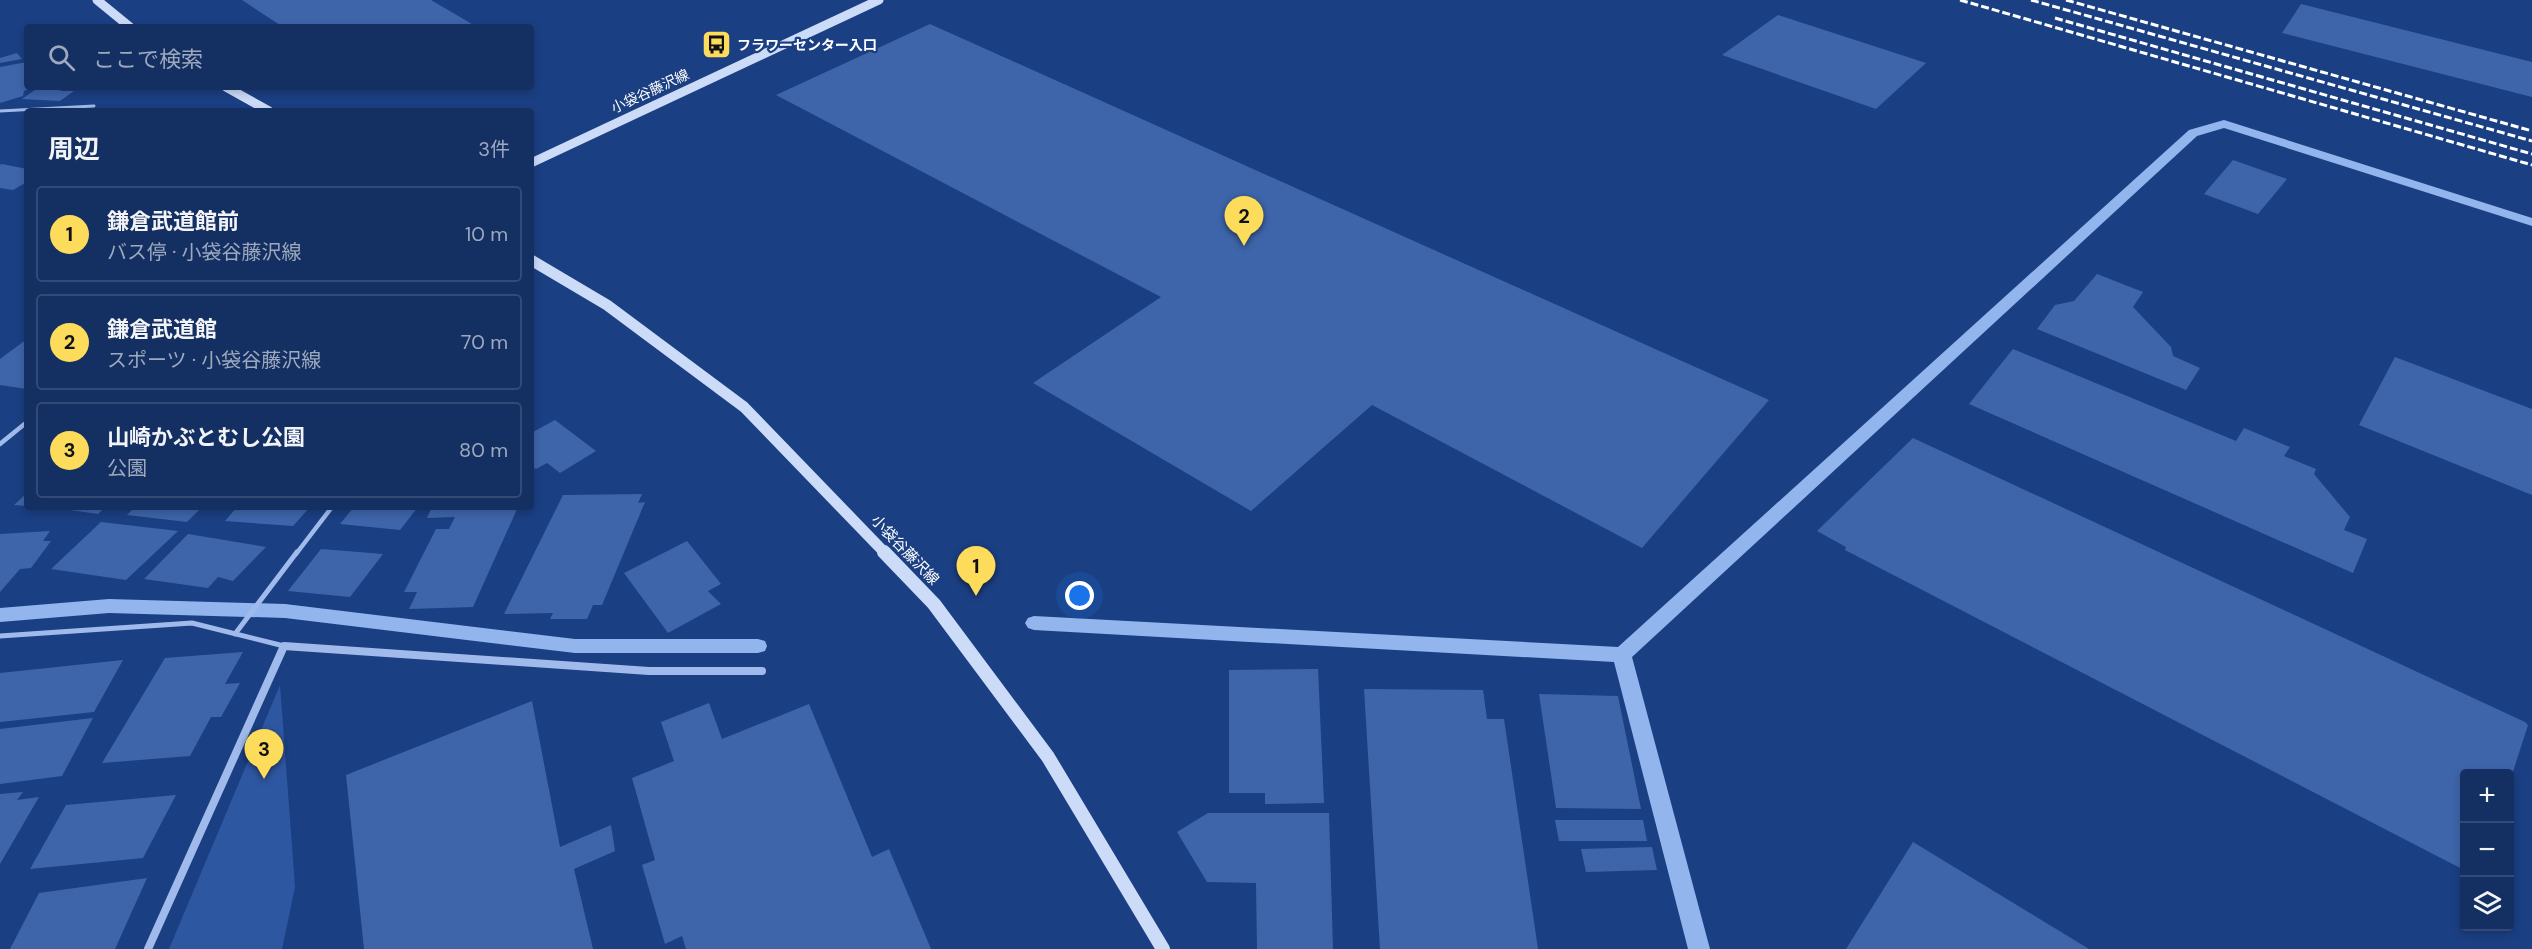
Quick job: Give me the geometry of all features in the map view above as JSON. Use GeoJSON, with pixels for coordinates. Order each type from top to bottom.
{"type":"FeatureCollection","features":[{"type":"Feature","properties":{"kind":"main road"},"geometry":{"type":"LineString","coordinates":[[97,0],[126,24]]}},
{"type":"Feature","properties":{"kind":"main road","name":"小袋谷藤沢線"},"geometry":{"type":"LineString","coordinates":[[534,162],[879,0]]}},
{"type":"Feature","properties":{"kind":"main road"},"geometry":{"type":"LineString","coordinates":[[231,90],[264,108]]}},
{"type":"Feature","properties":{"kind":"main road","name":"小袋谷藤沢線"},"geometry":{"type":"LineString","coordinates":[[534,262],[607,305],[744,407],[934,604],[1048,757],[1162,949]]}},
{"type":"Feature","properties":{"kind":"street"},"geometry":{"type":"LineString","coordinates":[[148,949],[284,646],[649,671],[762,671]]}},
{"type":"Feature","properties":{"kind":"lane"},"geometry":{"type":"LineString","coordinates":[[56,108],[94,106]]}},
{"type":"Feature","properties":{"kind":"lane"},"geometry":{"type":"LineString","coordinates":[[0,111],[24,110]]}},
{"type":"Feature","properties":{"kind":"lane"},"geometry":{"type":"LineString","coordinates":[[0,444],[24,424]]}},
{"type":"Feature","properties":{"kind":"lane"},"geometry":{"type":"LineString","coordinates":[[235,634],[330,510]]}},
{"type":"Feature","properties":{"kind":"lane"},"geometry":{"type":"LineString","coordinates":[[0,636],[192,623],[284,646]]}},
{"type":"Feature","properties":{"kind":"shaded area"},"geometry":{"type":"Polygon","coordinates":[[[280,685],[295,887],[282,949],[169,949],[280,685]]]}},
{"type":"Feature","properties":{"kind":"building"},"geometry":{"type":"Polygon","coordinates":[[[242,0],[431,0],[472,24],[278,24],[242,0]]]}},
{"type":"Feature","properties":{"kind":"building"},"geometry":{"type":"Polygon","coordinates":[[[2301,4],[2532,62],[2532,97],[2282,33],[2301,4]]]}},
{"type":"Feature","properties":{"kind":"building"},"geometry":{"type":"Polygon","coordinates":[[[1778,15],[1926,63],[1876,109],[1722,55],[1778,15]]]}},
{"type":"Feature","properties":{"kind":"building"},"geometry":{"type":"Polygon","coordinates":[[[930,24],[1769,400],[1642,548],[1372,405],[1251,511],[1033,383],[1161,297],[776,95],[930,24]]]}},
{"type":"Feature","properties":{"kind":"building"},"geometry":{"type":"Polygon","coordinates":[[[17,53],[22,59],[0,63],[0,58],[17,53]]]}},
{"type":"Feature","properties":{"kind":"building"},"geometry":{"type":"Polygon","coordinates":[[[24,63],[24,90],[26,90],[23,96],[0,103],[0,67],[24,63]]]}},
{"type":"Feature","properties":{"kind":"building"},"geometry":{"type":"Polygon","coordinates":[[[35,90],[74,91],[60,101],[22,99],[35,90]]]}},
{"type":"Feature","properties":{"kind":"building"},"geometry":{"type":"Polygon","coordinates":[[[2233,160],[2287,179],[2258,214],[2204,194],[2233,160]]]}},
{"type":"Feature","properties":{"kind":"building"},"geometry":{"type":"Polygon","coordinates":[[[0,165],[24,168],[24,184],[13,190],[0,188],[0,165]]]}},
{"type":"Feature","properties":{"kind":"building"},"geometry":{"type":"Polygon","coordinates":[[[2097,274],[2143,292],[2133,307],[2171,347],[2173,356],[2200,368],[2186,390],[2037,329],[2055,305],[2074,301],[2097,274]]]}},
{"type":"Feature","properties":{"kind":"building"},"geometry":{"type":"Polygon","coordinates":[[[24,341],[24,389],[0,385],[0,359],[24,341]]]}},
{"type":"Feature","properties":{"kind":"building"},"geometry":{"type":"Polygon","coordinates":[[[2013,349],[2236,441],[2244,428],[2290,447],[2284,456],[2316,469],[2314,474],[2350,517],[2344,530],[2367,539],[2353,573],[1969,404],[2013,349]]]}},
{"type":"Feature","properties":{"kind":"building"},"geometry":{"type":"Polygon","coordinates":[[[2395,357],[2532,409],[2532,495],[2359,425],[2395,357]]]}},
{"type":"Feature","properties":{"kind":"building"},"geometry":{"type":"Polygon","coordinates":[[[555,420],[596,451],[560,473],[547,463],[536,469],[534,468],[534,431],[555,420]]]}},
{"type":"Feature","properties":{"kind":"building"},"geometry":{"type":"Polygon","coordinates":[[[1913,438],[2528,725],[2514,769],[2460,769],[2460,868],[1845,550],[1846,547],[1817,531],[1913,438]]]}},
{"type":"Feature","properties":{"kind":"building"},"geometry":{"type":"Polygon","coordinates":[[[642,494],[638,503],[645,502],[602,605],[593,605],[587,619],[550,619],[553,613],[504,614],[563,495],[642,494]]]}},
{"type":"Feature","properties":{"kind":"building"},"geometry":{"type":"Polygon","coordinates":[[[24,496],[24,506],[14,505],[24,496]]]}},
{"type":"Feature","properties":{"kind":"building"},"geometry":{"type":"Polygon","coordinates":[[[70,510],[102,510],[98,514],[70,510]]]}},
{"type":"Feature","properties":{"kind":"building"},"geometry":{"type":"Polygon","coordinates":[[[132,510],[199,510],[187,522],[127,515],[132,510]]]}},
{"type":"Feature","properties":{"kind":"building"},"geometry":{"type":"Polygon","coordinates":[[[234,510],[307,510],[293,526],[225,521],[234,510]]]}},
{"type":"Feature","properties":{"kind":"building"},"geometry":{"type":"Polygon","coordinates":[[[352,510],[416,510],[400,530],[340,524],[352,510]]]}},
{"type":"Feature","properties":{"kind":"building"},"geometry":{"type":"Polygon","coordinates":[[[431,510],[517,510],[473,607],[409,609],[417,592],[404,592],[436,529],[449,529],[455,517],[427,518],[431,510]]]}},
{"type":"Feature","properties":{"kind":"building"},"geometry":{"type":"Polygon","coordinates":[[[101,522],[178,531],[126,580],[51,569],[101,522]]]}},
{"type":"Feature","properties":{"kind":"building"},"geometry":{"type":"Polygon","coordinates":[[[50,531],[43,541],[51,541],[31,568],[20,569],[0,592],[0,534],[50,531]]]}},
{"type":"Feature","properties":{"kind":"building"},"geometry":{"type":"Polygon","coordinates":[[[188,534],[266,547],[233,581],[218,577],[208,588],[144,579],[188,534]]]}},
{"type":"Feature","properties":{"kind":"building"},"geometry":{"type":"Polygon","coordinates":[[[687,541],[721,584],[708,591],[721,604],[668,633],[624,573],[687,541]]]}},
{"type":"Feature","properties":{"kind":"building"},"geometry":{"type":"Polygon","coordinates":[[[321,549],[383,554],[350,597],[288,591],[321,549]]]}},
{"type":"Feature","properties":{"kind":"building"},"geometry":{"type":"Polygon","coordinates":[[[243,652],[225,684],[240,683],[221,717],[211,717],[190,756],[102,763],[165,658],[243,652]]]}},
{"type":"Feature","properties":{"kind":"building"},"geometry":{"type":"Polygon","coordinates":[[[123,660],[94,712],[0,722],[0,673],[123,660]]]}},
{"type":"Feature","properties":{"kind":"building"},"geometry":{"type":"Polygon","coordinates":[[[1318,669],[1324,803],[1265,804],[1265,793],[1229,793],[1229,670],[1318,669]]]}},
{"type":"Feature","properties":{"kind":"building"},"geometry":{"type":"Polygon","coordinates":[[[1364,689],[1483,690],[1487,719],[1504,719],[1538,949],[1380,949],[1364,689]]]}},
{"type":"Feature","properties":{"kind":"building"},"geometry":{"type":"Polygon","coordinates":[[[1539,694],[1618,696],[1641,809],[1556,808],[1539,694]]]}},
{"type":"Feature","properties":{"kind":"building"},"geometry":{"type":"Polygon","coordinates":[[[532,701],[560,847],[611,825],[615,851],[574,869],[593,949],[364,949],[346,775],[532,701]]]}},
{"type":"Feature","properties":{"kind":"building"},"geometry":{"type":"Polygon","coordinates":[[[709,703],[722,739],[809,704],[872,857],[889,849],[931,949],[686,949],[682,936],[665,944],[642,865],[655,860],[632,778],[674,761],[661,722],[709,703]]]}},
{"type":"Feature","properties":{"kind":"building"},"geometry":{"type":"Polygon","coordinates":[[[93,718],[62,776],[0,784],[0,729],[93,718]]]}},
{"type":"Feature","properties":{"kind":"building"},"geometry":{"type":"Polygon","coordinates":[[[23,792],[17,800],[39,797],[0,864],[0,794],[23,792]]]}},
{"type":"Feature","properties":{"kind":"building"},"geometry":{"type":"Polygon","coordinates":[[[176,795],[143,858],[30,869],[66,805],[176,795]]]}},
{"type":"Feature","properties":{"kind":"building"},"geometry":{"type":"Polygon","coordinates":[[[1208,813],[1329,813],[1333,949],[1257,949],[1256,883],[1207,882],[1177,832],[1208,813]]]}},
{"type":"Feature","properties":{"kind":"building"},"geometry":{"type":"Polygon","coordinates":[[[1555,820],[1643,820],[1647,841],[1559,841],[1555,820]]]}},
{"type":"Feature","properties":{"kind":"building"},"geometry":{"type":"Polygon","coordinates":[[[1913,842],[2089,949],[1846,949],[1913,842]]]}},
{"type":"Feature","properties":{"kind":"building"},"geometry":{"type":"Polygon","coordinates":[[[1652,847],[1657,870],[1586,872],[1581,849],[1652,847]]]}},
{"type":"Feature","properties":{"kind":"building"},"geometry":{"type":"Polygon","coordinates":[[[147,878],[115,949],[10,949],[39,893],[147,878]]]}},
{"type":"Feature","properties":{"kind":"waterway"},"geometry":{"type":"LineString","coordinates":[[1622,655],[2193,133],[2224,124],[2532,222]]}},
{"type":"Feature","properties":{"kind":"waterway"},"geometry":{"type":"LineString","coordinates":[[0,615],[109,606],[285,611],[575,646],[758,646]]}},
{"type":"Feature","properties":{"kind":"waterway"},"geometry":{"type":"LineString","coordinates":[[1034,623],[1622,655]]}},
{"type":"Feature","properties":{"kind":"waterway"},"geometry":{"type":"LineString","coordinates":[[1622,655],[1699,949]]}},
{"type":"Feature","properties":{"kind":"railway"},"geometry":{"type":"LineString","coordinates":[[1960,0],[2532,165]]}},
{"type":"Feature","properties":{"kind":"railway"},"geometry":{"type":"LineString","coordinates":[[2031,0],[2532,141]]}},
{"type":"Feature","properties":{"kind":"railway"},"geometry":{"type":"LineString","coordinates":[[2066,0],[2532,131]]}},
{"type":"Feature","properties":{"kind":"railway"},"geometry":{"type":"LineString","coordinates":[[2055,18],[2532,154]]}},
{"type":"Feature","properties":{"kind":"place","name":"フラワーセンター入口"},"geometry":{"type":"Point","coordinates":[716,45]}},
{"type":"Feature","properties":{"kind":"place","name":"鎌倉武道館"},"geometry":{"type":"Point","coordinates":[1244,246]}},
{"type":"Feature","properties":{"kind":"place","name":"鎌倉武道館前"},"geometry":{"type":"Point","coordinates":[976,596]}},
{"type":"Feature","properties":{"kind":"place","name":"山崎かぶとむし公園"},"geometry":{"type":"Point","coordinates":[264,779]}}]}
